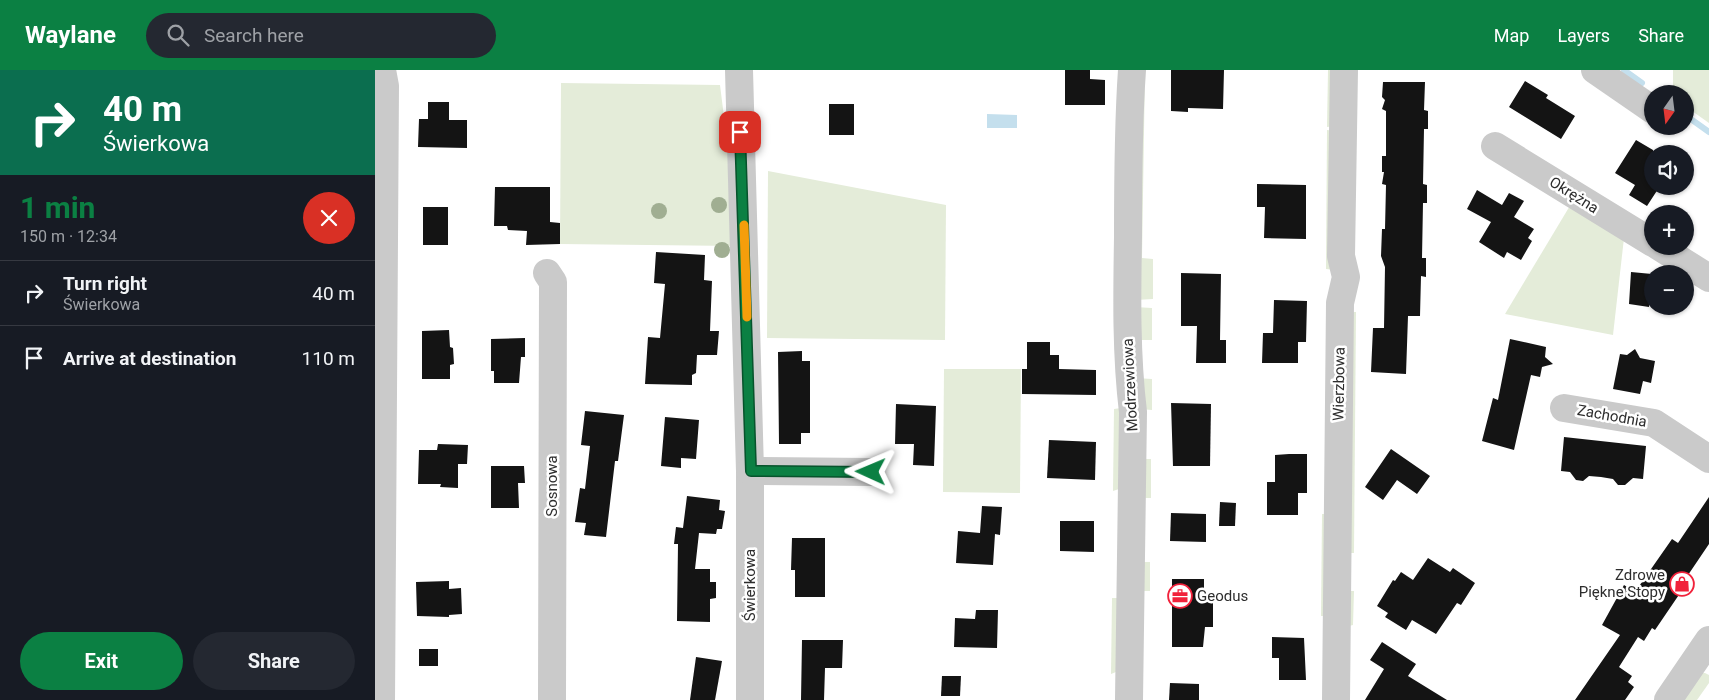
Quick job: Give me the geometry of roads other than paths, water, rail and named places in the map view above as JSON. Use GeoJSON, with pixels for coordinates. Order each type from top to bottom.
{"type":"FeatureCollection","features":[{"type":"Feature","properties":{"kind":"street"},"geometry":{"type":"LineString","coordinates":[[381,700],[385,192],[385,86],[383,70]]}},
{"type":"Feature","properties":{"kind":"street","name":"Świerkowa"},"geometry":{"type":"LineString","coordinates":[[739,70],[751,471],[749,700]]}},
{"type":"Feature","properties":{"kind":"street","name":"Modrzewiowa"},"geometry":{"type":"LineString","coordinates":[[1129,700],[1133,412],[1128,368],[1127,315],[1128,126],[1132,70]]}},
{"type":"Feature","properties":{"kind":"street","name":"Wierzbowa"},"geometry":{"type":"LineString","coordinates":[[1336,700],[1340,311],[1346,277],[1341,256],[1344,70]]}},
{"type":"Feature","properties":{"kind":"street"},"geometry":{"type":"LineString","coordinates":[[1595,70],[1644,104]]}},
{"type":"Feature","properties":{"kind":"street","name":"Okrężna"},"geometry":{"type":"LineString","coordinates":[[1495,146],[1644,237]]}},
{"type":"Feature","properties":{"kind":"street"},"geometry":{"type":"LineString","coordinates":[[1672,255],[1709,278]]}},
{"type":"Feature","properties":{"kind":"street","name":"Sosnowa"},"geometry":{"type":"LineString","coordinates":[[547,273],[553,282],[552,700]]}},
{"type":"Feature","properties":{"kind":"street","name":"Zachodnia"},"geometry":{"type":"LineString","coordinates":[[1564,408],[1654,423],[1709,459]]}},
{"type":"Feature","properties":{"kind":"street"},"geometry":{"type":"LineString","coordinates":[[751,471],[871,472]]}},
{"type":"Feature","properties":{"kind":"street"},"geometry":{"type":"LineString","coordinates":[[1668,700],[1709,640]]}},
{"type":"Feature","properties":{"kind":"water"},"geometry":{"type":"Polygon","coordinates":[[[987,114],[1017,115],[1017,128],[987,128],[987,114]]]}},
{"type":"Feature","properties":{"kind":"waterway"},"geometry":{"type":"LineString","coordinates":[[1624,70],[1642,83]]}},
{"type":"Feature","properties":{"kind":"waterway"},"geometry":{"type":"LineString","coordinates":[[1694,121],[1709,132]]}},
{"type":"Feature","properties":{"kind":"place","name":"Zdrowe Piękne Stopy"},"geometry":{"type":"Point","coordinates":[1682,584]}},
{"type":"Feature","properties":{"kind":"place","name":"Geodus"},"geometry":{"type":"Point","coordinates":[1180,596]}}]}
